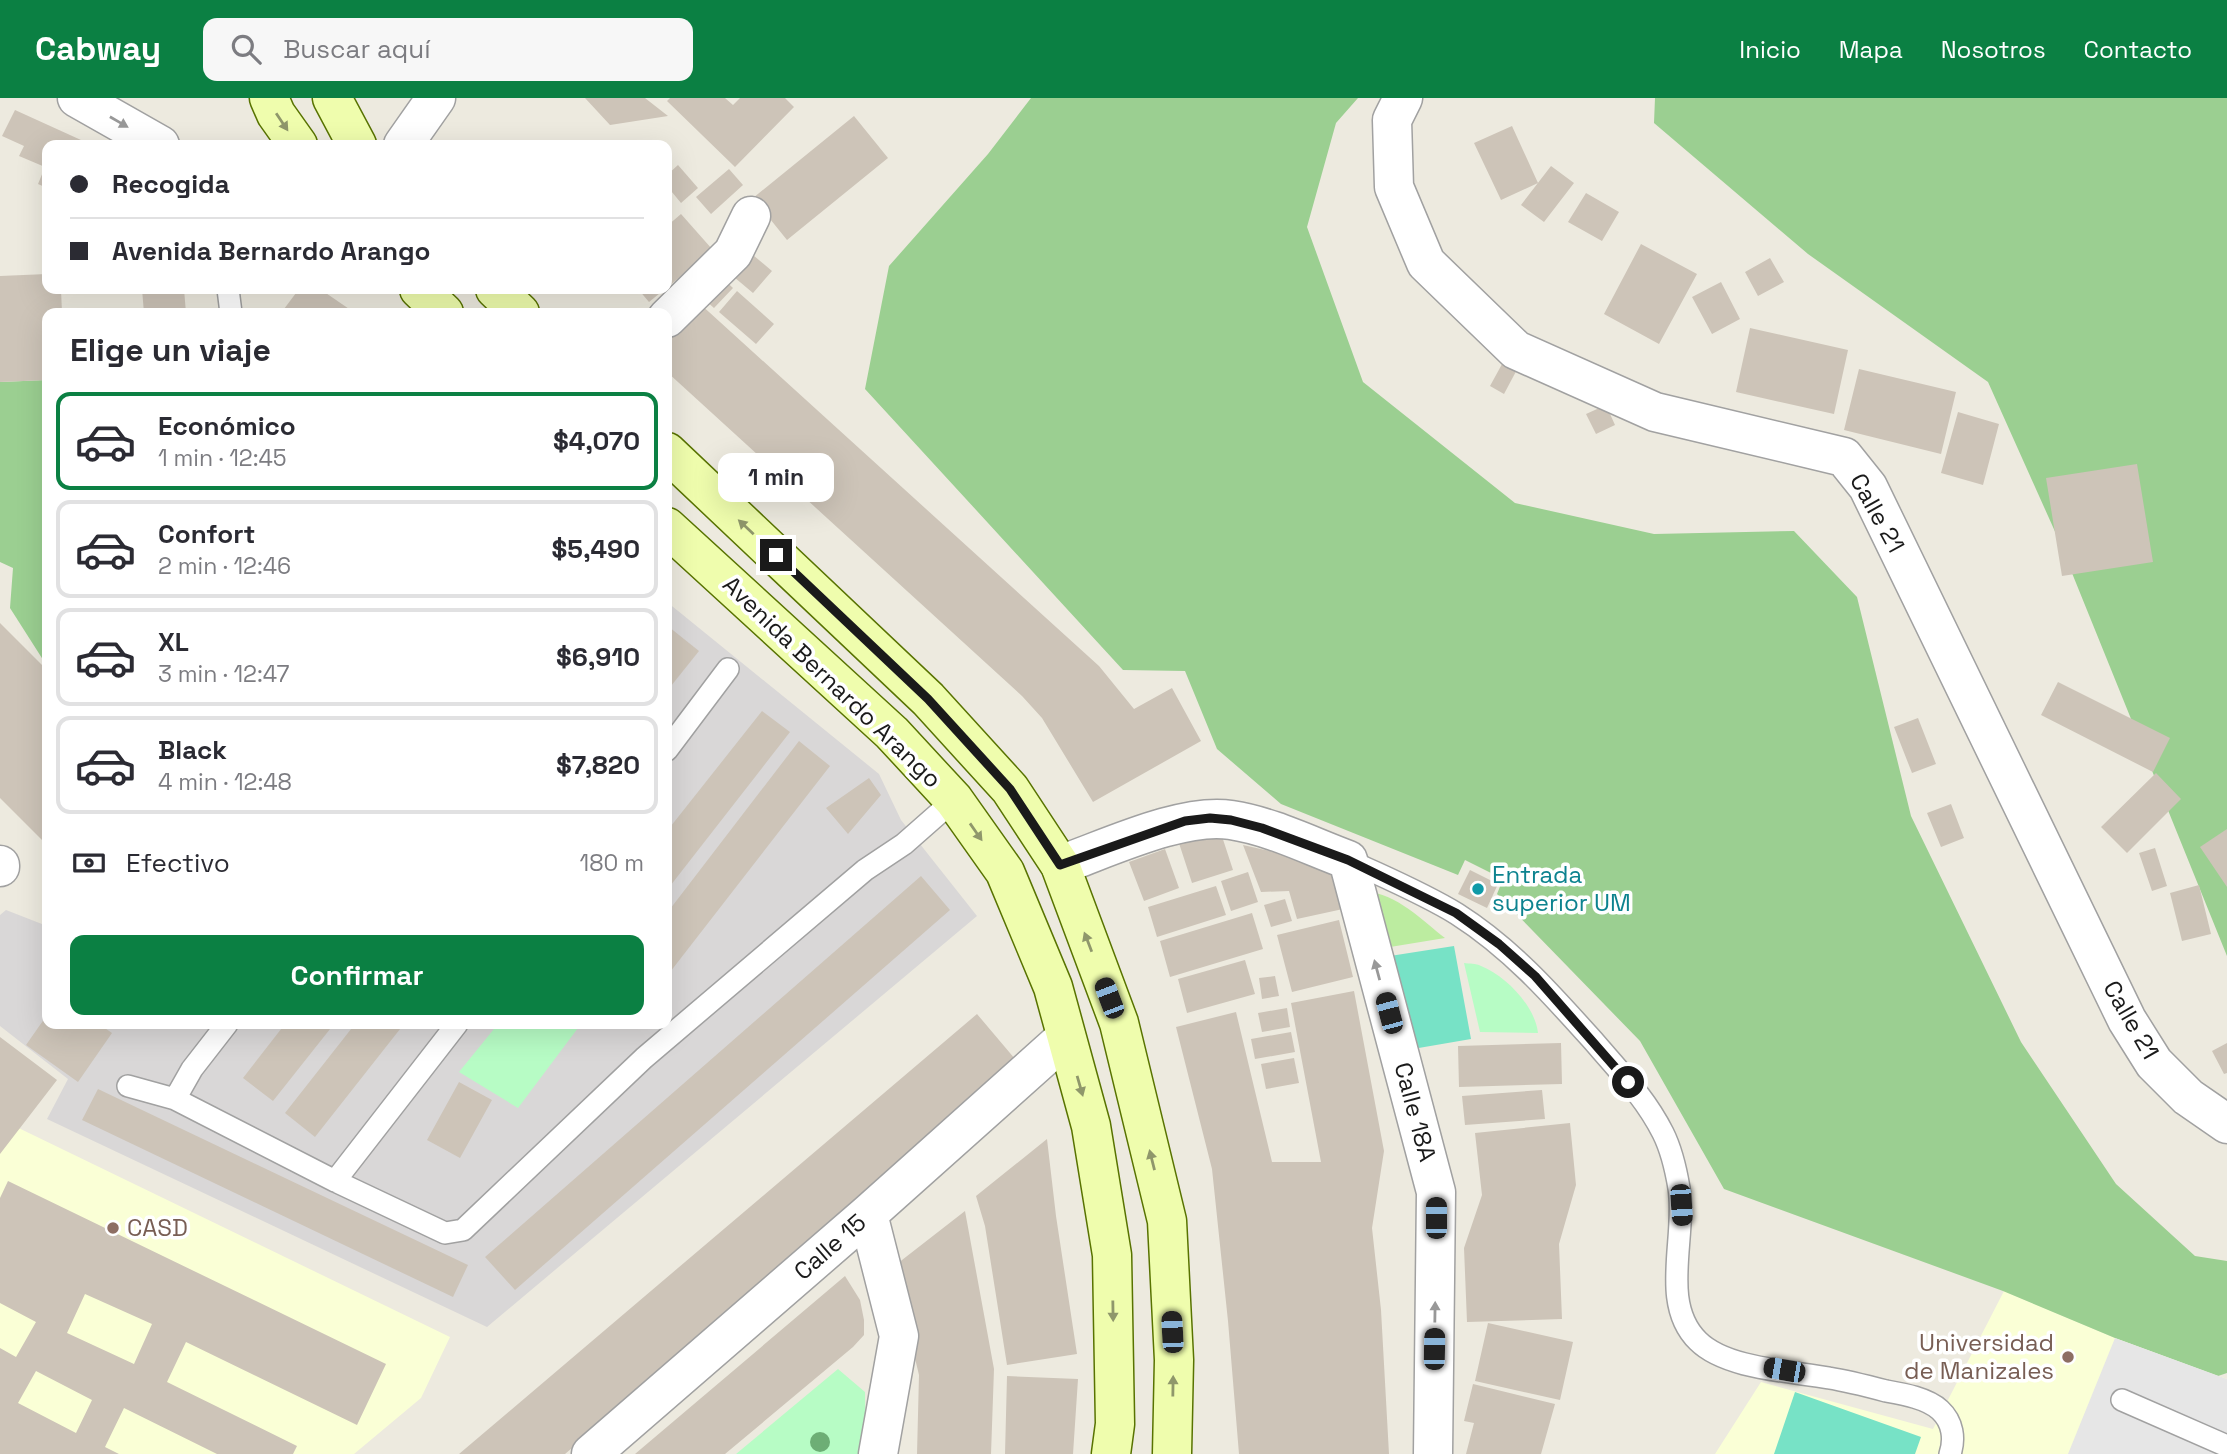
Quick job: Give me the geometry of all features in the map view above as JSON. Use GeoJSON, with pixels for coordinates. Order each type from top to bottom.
{"type":"FeatureCollection","features":[{"type":"Feature","properties":{"kind":"main road"},"geometry":{"type":"LineString","coordinates":[[269,98],[276,114],[294,140]]}},
{"type":"Feature","properties":{"kind":"main road"},"geometry":{"type":"LineString","coordinates":[[332,98],[354,140]]}},
{"type":"Feature","properties":{"kind":"main road"},"geometry":{"type":"LineString","coordinates":[[424,294],[439,308]]}},
{"type":"Feature","properties":{"kind":"main road"},"geometry":{"type":"LineString","coordinates":[[500,294],[515,308]]}},
{"type":"Feature","properties":{"kind":"main road","name":"Avenida Bernardo Arango"},"geometry":{"type":"LineString","coordinates":[[672,457],[928,699],[1010,789],[1060,865],[1119,1023],[1167,1221],[1174,1360],[1172,1454]]}},
{"type":"Feature","properties":{"kind":"main road","name":"Avenida Bernardo Arango"},"geometry":{"type":"LineString","coordinates":[[672,532],[892,733],[954,800],[1004,872],[1053,987],[1091,1126],[1112,1255],[1115,1424],[1111,1454]]}},
{"type":"Feature","properties":{"kind":"street"},"geometry":{"type":"LineString","coordinates":[[77,98],[151,140]]}},
{"type":"Feature","properties":{"kind":"street"},"geometry":{"type":"LineString","coordinates":[[407,140],[436,98]]}},
{"type":"Feature","properties":{"kind":"street","name":"Calle 21"},"geometry":{"type":"LineString","coordinates":[[1403,98],[1392,120],[1395,187],[1426,263],[1516,350],[1655,412],[1844,457],[1868,487],[2127,1020],[2154,1063],[2188,1097],[2227,1124]]}},
{"type":"Feature","properties":{"kind":"street"},"geometry":{"type":"LineString","coordinates":[[672,313],[733,253],[751,216]]}},
{"type":"Feature","properties":{"kind":"street"},"geometry":{"type":"LineString","coordinates":[[1060,865],[1185,821],[1210,818],[1262,828],[1348,860]]}},
{"type":"Feature","properties":{"kind":"street","name":"Calle 18A"},"geometry":{"type":"LineString","coordinates":[[1348,860],[1436,1192],[1433,1454]]}},
{"type":"Feature","properties":{"kind":"street","name":"Calle 15"},"geometry":{"type":"LineString","coordinates":[[591,1454],[868,1214],[1066,1037]]}},
{"type":"Feature","properties":{"kind":"street"},"geometry":{"type":"LineString","coordinates":[[868,1214],[899,1336],[878,1454]]}},
{"type":"Feature","properties":{"kind":"lane"},"geometry":{"type":"LineString","coordinates":[[672,743],[728,669]]}},
{"type":"Feature","properties":{"kind":"lane"},"geometry":{"type":"LineString","coordinates":[[128,1086],[175,1099],[335,1181],[445,1233],[464,1230],[644,1058],[865,870],[904,844],[954,800]]}},
{"type":"Feature","properties":{"kind":"lane"},"geometry":{"type":"LineString","coordinates":[[1348,860],[1456,913],[1499,944],[1543,985],[1649,1107],[1664,1135],[1676,1170],[1682,1219],[1676,1293],[1687,1327],[1699,1342],[1718,1355],[1738,1362],[1844,1381],[1926,1402],[1940,1410],[1948,1419],[1952,1432],[1950,1454]]}},
{"type":"Feature","properties":{"kind":"lane"},"geometry":{"type":"LineString","coordinates":[[175,1099],[192,1069],[223,1029]]}},
{"type":"Feature","properties":{"kind":"lane"},"geometry":{"type":"LineString","coordinates":[[335,1181],[453,1029]]}},
{"type":"Feature","properties":{"kind":"lane"},"geometry":{"type":"LineString","coordinates":[[2122,1400],[2227,1446]]}},
{"type":"Feature","properties":{"kind":"shaded area"},"geometry":{"type":"Polygon","coordinates":[[[672,606],[879,774],[901,820],[977,916],[487,1327],[47,1119],[68,1079],[0,1026],[0,915],[6,910],[42,924],[42,1029],[672,1029],[672,606]]]}},
{"type":"Feature","properties":{"kind":"shaded area","name":"CASD"},"geometry":{"type":"Polygon","coordinates":[[[0,1119],[450,1337],[421,1398],[354,1454],[0,1454],[0,1119]]]}},
{"type":"Feature","properties":{"kind":"shaded area","name":"Universidad de Manizales"},"geometry":{"type":"Polygon","coordinates":[[[2004,1291],[2115,1338],[2227,1379],[2227,1454],[1715,1454],[1761,1382],[1933,1429],[2004,1291]]]}},
{"type":"Feature","properties":{"kind":"shaded area"},"geometry":{"type":"Polygon","coordinates":[[[2115,1338],[2227,1379],[2227,1454],[2068,1454],[2115,1338]]]}},
{"type":"Feature","properties":{"kind":"green space"},"geometry":{"type":"Polygon","coordinates":[[[1031,98],[1358,98],[1336,123],[1307,227],[1363,382],[1515,503],[1654,534],[1794,531],[1857,597],[1911,816],[2021,1042],[2116,1184],[2195,1256],[2227,1261],[2227,1373],[2218,1376],[2115,1338],[2003,1291],[1724,1189],[1640,1041],[1497,894],[1503,879],[1465,860],[1458,875],[1281,804],[1217,749],[1185,671],[1123,670],[865,389],[889,266],[988,154],[1031,98]]]}},
{"type":"Feature","properties":{"kind":"green space"},"geometry":{"type":"Polygon","coordinates":[[[1655,98],[2227,98],[2227,956],[2057,536],[1988,382],[1808,254],[1654,123],[1655,98]]]}},
{"type":"Feature","properties":{"kind":"green space"},"geometry":{"type":"Polygon","coordinates":[[[42,380],[42,658],[10,608],[13,568],[0,562],[0,382],[42,380]]]}},
{"type":"Feature","properties":{"kind":"green space"},"geometry":{"type":"Polygon","coordinates":[[[1367,892],[1399,903],[1445,938],[1384,948],[1367,892]]]}},
{"type":"Feature","properties":{"kind":"green space"},"geometry":{"type":"Polygon","coordinates":[[[1454,946],[1471,1039],[1407,1050],[1390,956],[1454,946]]]}},
{"type":"Feature","properties":{"kind":"green space"},"geometry":{"type":"Polygon","coordinates":[[[1464,963],[1479,965],[1509,984],[1531,1013],[1538,1033],[1480,1032],[1464,963]]]}},
{"type":"Feature","properties":{"kind":"green space"},"geometry":{"type":"Polygon","coordinates":[[[494,1029],[577,1029],[518,1108],[459,1072],[494,1029]]]}},
{"type":"Feature","properties":{"kind":"green space"},"geometry":{"type":"Polygon","coordinates":[[[838,1369],[865,1392],[866,1454],[736,1454],[838,1369]]]}},
{"type":"Feature","properties":{"kind":"green space"},"geometry":{"type":"Polygon","coordinates":[[[1795,1392],[1921,1437],[1915,1454],[1774,1454],[1795,1392]]]}},
{"type":"Feature","properties":{"kind":"building"},"geometry":{"type":"Polygon","coordinates":[[[585,98],[645,98],[668,116],[610,125],[585,98]]]}},
{"type":"Feature","properties":{"kind":"building"},"geometry":{"type":"Polygon","coordinates":[[[670,98],[725,98],[733,105],[740,98],[785,98],[794,107],[735,167],[667,101],[670,98]]]}},
{"type":"Feature","properties":{"kind":"building"},"geometry":{"type":"Polygon","coordinates":[[[15,110],[81,140],[42,140],[42,166],[19,156],[24,146],[2,136],[15,110]]]}},
{"type":"Feature","properties":{"kind":"building"},"geometry":{"type":"Polygon","coordinates":[[[854,116],[888,158],[787,240],[753,198],[854,116]]]}},
{"type":"Feature","properties":{"kind":"building"},"geometry":{"type":"Polygon","coordinates":[[[1512,126],[1538,183],[1501,200],[1474,143],[1512,126]]]}},
{"type":"Feature","properties":{"kind":"building"},"geometry":{"type":"Polygon","coordinates":[[[678,165],[698,188],[681,203],[672,192],[672,170],[678,165]]]}},
{"type":"Feature","properties":{"kind":"building"},"geometry":{"type":"Polygon","coordinates":[[[1551,166],[1574,183],[1544,222],[1521,205],[1551,166]]]}},
{"type":"Feature","properties":{"kind":"building"},"geometry":{"type":"Polygon","coordinates":[[[729,169],[743,185],[711,214],[696,197],[729,169]]]}},
{"type":"Feature","properties":{"kind":"building"},"geometry":{"type":"Polygon","coordinates":[[[1586,193],[1619,212],[1602,241],[1568,222],[1586,193]]]}},
{"type":"Feature","properties":{"kind":"building"},"geometry":{"type":"Polygon","coordinates":[[[681,214],[712,249],[672,284],[672,222],[681,214]]]}},
{"type":"Feature","properties":{"kind":"building"},"geometry":{"type":"Polygon","coordinates":[[[1641,244],[1697,274],[1659,344],[1604,314],[1641,244]]]}},
{"type":"Feature","properties":{"kind":"building"},"geometry":{"type":"Polygon","coordinates":[[[747,250],[772,271],[753,293],[728,272],[747,250]]]}},
{"type":"Feature","properties":{"kind":"building"},"geometry":{"type":"Polygon","coordinates":[[[1770,258],[1784,282],[1758,296],[1745,272],[1770,258]]]}},
{"type":"Feature","properties":{"kind":"building"},"geometry":{"type":"Polygon","coordinates":[[[717,273],[733,288],[714,308],[698,294],[717,273]]]}},
{"type":"Feature","properties":{"kind":"building"},"geometry":{"type":"Polygon","coordinates":[[[42,274],[42,294],[61,294],[62,308],[42,308],[42,380],[0,382],[0,276],[42,274]]]}},
{"type":"Feature","properties":{"kind":"building"},"geometry":{"type":"Polygon","coordinates":[[[1721,282],[1740,319],[1712,334],[1692,297],[1721,282]]]}},
{"type":"Feature","properties":{"kind":"building"},"geometry":{"type":"Polygon","coordinates":[[[737,291],[774,324],[756,344],[719,312],[737,291]]]}},
{"type":"Feature","properties":{"kind":"building"},"geometry":{"type":"Polygon","coordinates":[[[142,294],[184,294],[186,308],[144,308],[142,294]]]}},
{"type":"Feature","properties":{"kind":"building"},"geometry":{"type":"Polygon","coordinates":[[[295,294],[327,294],[348,308],[285,308],[295,294]]]}},
{"type":"Feature","properties":{"kind":"building"},"geometry":{"type":"Polygon","coordinates":[[[642,294],[659,294],[649,302],[642,294]]]}},
{"type":"Feature","properties":{"kind":"building"},"geometry":{"type":"Polygon","coordinates":[[[698,302],[1099,666],[1134,709],[1172,688],[1201,741],[1093,802],[1042,718],[1022,696],[672,377],[672,331],[698,302]]]}},
{"type":"Feature","properties":{"kind":"building"},"geometry":{"type":"Polygon","coordinates":[[[1750,328],[1848,350],[1834,414],[1736,392],[1750,328]]]}},
{"type":"Feature","properties":{"kind":"building"},"geometry":{"type":"Polygon","coordinates":[[[1507,355],[1521,362],[1504,394],[1490,386],[1507,355]]]}},
{"type":"Feature","properties":{"kind":"building"},"geometry":{"type":"Polygon","coordinates":[[[1859,369],[1956,392],[1941,454],[1844,430],[1859,369]]]}},
{"type":"Feature","properties":{"kind":"building"},"geometry":{"type":"Polygon","coordinates":[[[1606,405],[1615,425],[1596,434],[1586,414],[1606,405]]]}},
{"type":"Feature","properties":{"kind":"building"},"geometry":{"type":"Polygon","coordinates":[[[1958,412],[1999,424],[1983,485],[1941,473],[1958,412]]]}},
{"type":"Feature","properties":{"kind":"building"},"geometry":{"type":"Polygon","coordinates":[[[2137,464],[2153,562],[2062,576],[2046,478],[2137,464]]]}},
{"type":"Feature","properties":{"kind":"building"},"geometry":{"type":"Polygon","coordinates":[[[0,623],[42,665],[42,840],[0,798],[0,623]]]}},
{"type":"Feature","properties":{"kind":"building"},"geometry":{"type":"Polygon","coordinates":[[[672,629],[699,651],[672,685],[672,629]]]}},
{"type":"Feature","properties":{"kind":"building"},"geometry":{"type":"Polygon","coordinates":[[[2058,682],[2170,738],[2153,772],[2041,715],[2058,682]]]}},
{"type":"Feature","properties":{"kind":"building"},"geometry":{"type":"Polygon","coordinates":[[[762,711],[790,732],[672,884],[672,825],[762,711]]]}},
{"type":"Feature","properties":{"kind":"building"},"geometry":{"type":"Polygon","coordinates":[[[1918,718],[1936,764],[1912,773],[1894,727],[1918,718]]]}},
{"type":"Feature","properties":{"kind":"building"},"geometry":{"type":"Polygon","coordinates":[[[799,741],[830,766],[672,970],[672,906],[799,741]]]}},
{"type":"Feature","properties":{"kind":"building"},"geometry":{"type":"Polygon","coordinates":[[[2156,773],[2181,799],[2127,853],[2101,827],[2156,773]]]}},
{"type":"Feature","properties":{"kind":"building"},"geometry":{"type":"Polygon","coordinates":[[[869,778],[881,795],[848,834],[826,808],[869,778]]]}},
{"type":"Feature","properties":{"kind":"building"},"geometry":{"type":"Polygon","coordinates":[[[1951,804],[1964,838],[1941,847],[1927,813],[1951,804]]]}},
{"type":"Feature","properties":{"kind":"building"},"geometry":{"type":"Polygon","coordinates":[[[1217,821],[1233,870],[1192,883],[1176,834],[1217,821]]]}},
{"type":"Feature","properties":{"kind":"building"},"geometry":{"type":"Polygon","coordinates":[[[2227,829],[2227,887],[2200,847],[2227,829]]]}},
{"type":"Feature","properties":{"kind":"building"},"geometry":{"type":"Polygon","coordinates":[[[1243,845],[1336,866],[1343,909],[1297,919],[1289,891],[1261,892],[1243,845]]]}},
{"type":"Feature","properties":{"kind":"building"},"geometry":{"type":"Polygon","coordinates":[[[2155,848],[2167,886],[2152,891],[2139,853],[2155,848]]]}},
{"type":"Feature","properties":{"kind":"building"},"geometry":{"type":"Polygon","coordinates":[[[1165,849],[1179,888],[1144,901],[1129,862],[1165,849]]]}},
{"type":"Feature","properties":{"kind":"building","name":"Entrada superior UM"},"geometry":{"type":"Polygon","coordinates":[[[1470,870],[1498,884],[1487,908],[1458,894],[1470,870]]]}},
{"type":"Feature","properties":{"kind":"building"},"geometry":{"type":"Polygon","coordinates":[[[1248,872],[1258,902],[1231,911],[1221,881],[1248,872]]]}},
{"type":"Feature","properties":{"kind":"building"},"geometry":{"type":"Polygon","coordinates":[[[921,876],[950,910],[515,1290],[485,1257],[921,876]]]}},
{"type":"Feature","properties":{"kind":"building"},"geometry":{"type":"Polygon","coordinates":[[[2199,885],[2211,934],[2182,941],[2170,893],[2199,885]]]}},
{"type":"Feature","properties":{"kind":"building"},"geometry":{"type":"Polygon","coordinates":[[[1216,886],[1226,915],[1157,937],[1148,907],[1216,886]]]}},
{"type":"Feature","properties":{"kind":"building"},"geometry":{"type":"Polygon","coordinates":[[[1285,899],[1292,921],[1271,927],[1264,905],[1285,899]]]}},
{"type":"Feature","properties":{"kind":"building"},"geometry":{"type":"Polygon","coordinates":[[[1252,913],[1263,949],[1170,977],[1160,941],[1252,913]]]}},
{"type":"Feature","properties":{"kind":"building"},"geometry":{"type":"Polygon","coordinates":[[[1339,920],[1353,977],[1292,992],[1277,935],[1339,920]]]}},
{"type":"Feature","properties":{"kind":"building"},"geometry":{"type":"Polygon","coordinates":[[[1245,960],[1255,994],[1187,1013],[1178,979],[1245,960]]]}},
{"type":"Feature","properties":{"kind":"building"},"geometry":{"type":"Polygon","coordinates":[[[1275,976],[1279,996],[1262,999],[1259,978],[1275,976]]]}},
{"type":"Feature","properties":{"kind":"building"},"geometry":{"type":"Polygon","coordinates":[[[1354,991],[1384,1151],[1372,1228],[1381,1310],[1389,1454],[1239,1454],[1212,1169],[1176,1027],[1236,1012],[1272,1162],[1321,1162],[1291,1003],[1354,991]]]}},
{"type":"Feature","properties":{"kind":"building"},"geometry":{"type":"Polygon","coordinates":[[[1287,1008],[1290,1027],[1262,1032],[1258,1013],[1287,1008]]]}},
{"type":"Feature","properties":{"kind":"building"},"geometry":{"type":"Polygon","coordinates":[[[977,1014],[1021,1066],[565,1454],[459,1454],[977,1014]]]}},
{"type":"Feature","properties":{"kind":"building"},"geometry":{"type":"Polygon","coordinates":[[[42,1022],[42,1029],[106,1029],[112,1033],[78,1082],[26,1045],[42,1022]]]}},
{"type":"Feature","properties":{"kind":"building"},"geometry":{"type":"Polygon","coordinates":[[[281,1029],[330,1029],[273,1101],[243,1078],[281,1029]]]}},
{"type":"Feature","properties":{"kind":"building"},"geometry":{"type":"Polygon","coordinates":[[[351,1029],[400,1029],[315,1137],[285,1113],[351,1029]]]}},
{"type":"Feature","properties":{"kind":"building"},"geometry":{"type":"Polygon","coordinates":[[[1291,1032],[1295,1052],[1255,1059],[1251,1039],[1291,1032]]]}},
{"type":"Feature","properties":{"kind":"building"},"geometry":{"type":"Polygon","coordinates":[[[0,1037],[57,1080],[0,1154],[0,1037]]]}},
{"type":"Feature","properties":{"kind":"building"},"geometry":{"type":"Polygon","coordinates":[[[1561,1043],[1562,1084],[1459,1087],[1458,1046],[1561,1043]]]}},
{"type":"Feature","properties":{"kind":"building"},"geometry":{"type":"Polygon","coordinates":[[[2227,1043],[2227,1073],[2224,1074],[2212,1051],[2227,1043]]]}},
{"type":"Feature","properties":{"kind":"building"},"geometry":{"type":"Polygon","coordinates":[[[1294,1058],[1299,1083],[1266,1089],[1261,1064],[1294,1058]]]}},
{"type":"Feature","properties":{"kind":"building"},"geometry":{"type":"Polygon","coordinates":[[[459,1082],[492,1100],[460,1158],[427,1140],[459,1082]]]}},
{"type":"Feature","properties":{"kind":"building"},"geometry":{"type":"Polygon","coordinates":[[[98,1089],[468,1265],[453,1297],[82,1120],[98,1089]]]}},
{"type":"Feature","properties":{"kind":"building"},"geometry":{"type":"Polygon","coordinates":[[[1542,1090],[1545,1119],[1465,1125],[1462,1096],[1542,1090]]]}},
{"type":"Feature","properties":{"kind":"building"},"geometry":{"type":"Polygon","coordinates":[[[1570,1123],[1576,1185],[1559,1244],[1562,1319],[1467,1322],[1464,1248],[1482,1195],[1475,1133],[1570,1123]]]}},
{"type":"Feature","properties":{"kind":"building"},"geometry":{"type":"Polygon","coordinates":[[[1047,1139],[1077,1354],[1007,1365],[985,1226],[976,1196],[1047,1139]]]}},
{"type":"Feature","properties":{"kind":"building"},"geometry":{"type":"Polygon","coordinates":[[[8,1181],[386,1364],[357,1425],[186,1342],[167,1382],[297,1446],[293,1454],[217,1454],[124,1408],[105,1447],[119,1454],[0,1454],[0,1348],[16,1357],[36,1322],[0,1303],[0,1198],[8,1181]],[[85,1294],[67,1333],[134,1364],[152,1324],[85,1294]],[[36,1371],[18,1403],[76,1433],[92,1400],[36,1371]]]}},
{"type":"Feature","properties":{"kind":"building"},"geometry":{"type":"Polygon","coordinates":[[[965,1211],[994,1369],[991,1454],[917,1454],[919,1375],[893,1267],[965,1211]]]}},
{"type":"Feature","properties":{"kind":"building"},"geometry":{"type":"Polygon","coordinates":[[[845,1276],[860,1300],[864,1320],[864,1335],[853,1347],[725,1454],[635,1454],[845,1276]]]}},
{"type":"Feature","properties":{"kind":"building"},"geometry":{"type":"Polygon","coordinates":[[[1488,1323],[1573,1342],[1560,1400],[1475,1381],[1488,1323]]]}},
{"type":"Feature","properties":{"kind":"building"},"geometry":{"type":"Polygon","coordinates":[[[1007,1376],[1078,1379],[1073,1454],[1005,1454],[1007,1376]]]}},
{"type":"Feature","properties":{"kind":"building"},"geometry":{"type":"Polygon","coordinates":[[[1473,1384],[1555,1404],[1541,1454],[1466,1454],[1474,1423],[1464,1421],[1473,1384]]]}},
{"type":"Feature","properties":{"kind":"place","name":"Entrada superior UM"},"geometry":{"type":"Point","coordinates":[1478,889]}},
{"type":"Feature","properties":{"kind":"place","name":"CASD"},"geometry":{"type":"Point","coordinates":[113,1228]}},
{"type":"Feature","properties":{"kind":"place","name":"Universidad de Manizales"},"geometry":{"type":"Point","coordinates":[2068,1357]}},
{"type":"Feature","properties":{"kind":"route"},"geometry":{"type":"LineString","coordinates":[[776,555],[928,699],[1010,789],[1060,865],[1185,821],[1210,818],[1262,828],[1348,860],[1456,913],[1499,944],[1535,976],[1628,1082]]}}]}
